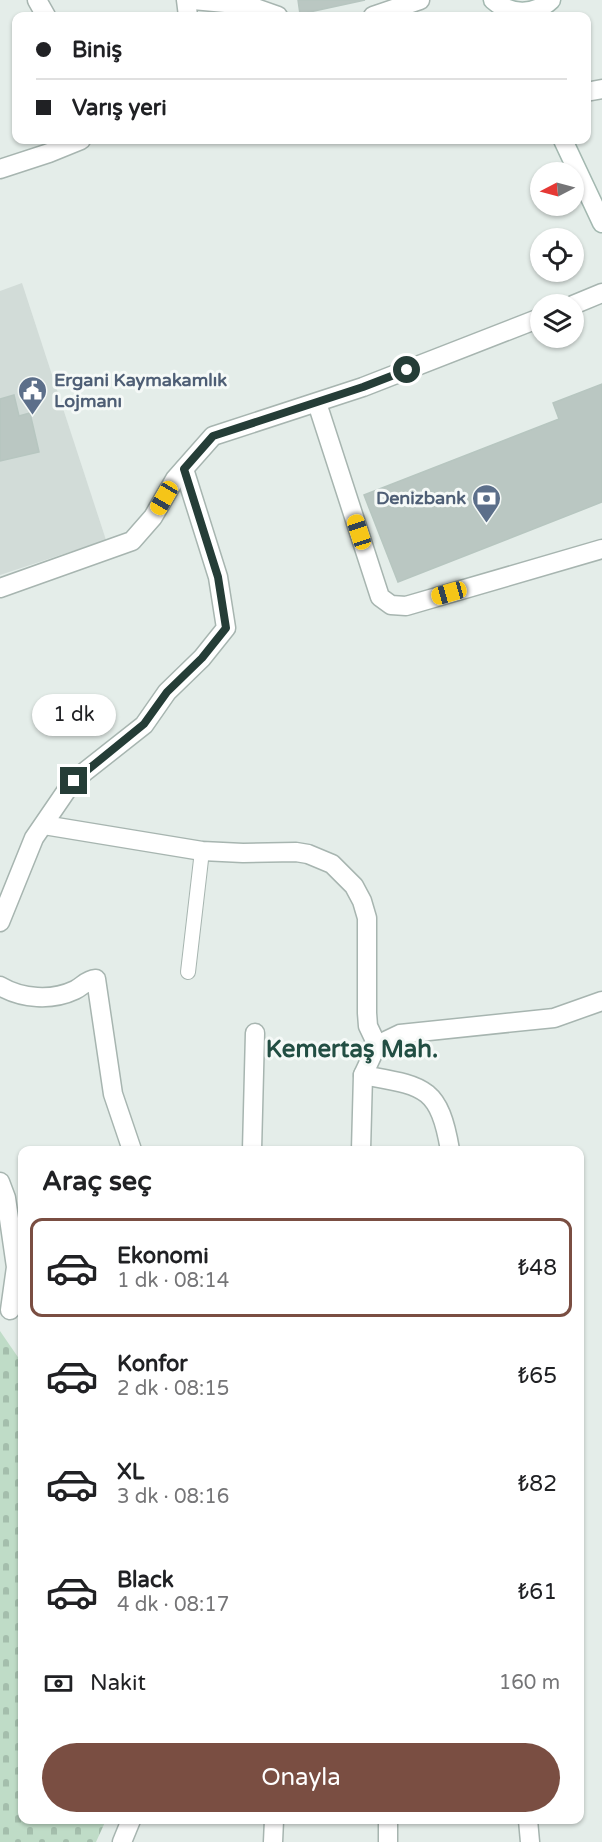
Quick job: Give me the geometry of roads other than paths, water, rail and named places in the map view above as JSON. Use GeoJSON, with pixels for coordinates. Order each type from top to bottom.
{"type":"FeatureCollection","features":[{"type":"Feature","properties":{"kind":"street"},"geometry":{"type":"LineString","coordinates":[[193,0],[247,5],[267,12]]}},
{"type":"Feature","properties":{"kind":"street"},"geometry":{"type":"LineString","coordinates":[[385,12],[420,0]]}},
{"type":"Feature","properties":{"kind":"street"},"geometry":{"type":"LineString","coordinates":[[493,0],[506,9],[519,12]]}},
{"type":"Feature","properties":{"kind":"street"},"geometry":{"type":"LineString","coordinates":[[536,12],[551,0]]}},
{"type":"Feature","properties":{"kind":"street"},"geometry":{"type":"LineString","coordinates":[[0,169],[71,144]]}},
{"type":"Feature","properties":{"kind":"street"},"geometry":{"type":"LineString","coordinates":[[565,144],[602,223]]}},
{"type":"Feature","properties":{"kind":"street"},"geometry":{"type":"LineString","coordinates":[[584,300],[602,293]]}},
{"type":"Feature","properties":{"kind":"street"},"geometry":{"type":"LineString","coordinates":[[0,588],[132,541],[153,517],[175,479],[213,436],[363,387],[530,322]]}},
{"type":"Feature","properties":{"kind":"street"},"geometry":{"type":"LineString","coordinates":[[317,403],[380,597],[385,602],[398,607],[406,606],[602,549]]}},
{"type":"Feature","properties":{"kind":"street"},"geometry":{"type":"LineString","coordinates":[[0,922],[34,838],[74,781],[144,724],[167,692],[202,658],[226,628],[218,577],[184,469]]}},
{"type":"Feature","properties":{"kind":"street"},"geometry":{"type":"LineString","coordinates":[[44,825],[202,851],[308,854],[332,864],[354,886],[367,918],[368,1026],[377,1045]]}},
{"type":"Feature","properties":{"kind":"street"},"geometry":{"type":"LineString","coordinates":[[0,986],[20,994],[45,997],[76,989],[88,980],[96,980],[113,1094],[131,1146]]}},
{"type":"Feature","properties":{"kind":"street"},"geometry":{"type":"LineString","coordinates":[[361,1146],[363,1075],[377,1045],[400,1034],[554,1018],[602,1000]]}},
{"type":"Feature","properties":{"kind":"street"},"geometry":{"type":"LineString","coordinates":[[252,1146],[255,1033]]}},
{"type":"Feature","properties":{"kind":"street"},"geometry":{"type":"LineString","coordinates":[[363,1075],[412,1084],[423,1090],[441,1111],[446,1123],[449,1146]]}},
{"type":"Feature","properties":{"kind":"street"},"geometry":{"type":"LineString","coordinates":[[0,1182],[6,1198],[16,1267],[11,1310]]}},
{"type":"Feature","properties":{"kind":"street"},"geometry":{"type":"LineString","coordinates":[[122,1842],[129,1824]]}},
{"type":"Feature","properties":{"kind":"street"},"geometry":{"type":"LineString","coordinates":[[273,1842],[274,1824]]}},
{"type":"Feature","properties":{"kind":"street"},"geometry":{"type":"LineString","coordinates":[[388,1824],[388,1842]]}},
{"type":"Feature","properties":{"kind":"street"},"geometry":{"type":"LineString","coordinates":[[528,1824],[530,1842]]}},
{"type":"Feature","properties":{"kind":"lane"},"geometry":{"type":"LineString","coordinates":[[188,972],[202,851]]}},
{"type":"Feature","properties":{"kind":"place","name":"Ergani Kaymakamlık Lojmanı"},"geometry":{"type":"Point","coordinates":[33,416]}},
{"type":"Feature","properties":{"kind":"place","name":"Denizbank"},"geometry":{"type":"Point","coordinates":[487,524]}},
{"type":"Feature","properties":{"kind":"district","name":"Kemertaş Mah."},"geometry":{"type":"Point","coordinates":[352,1049]}}]}
